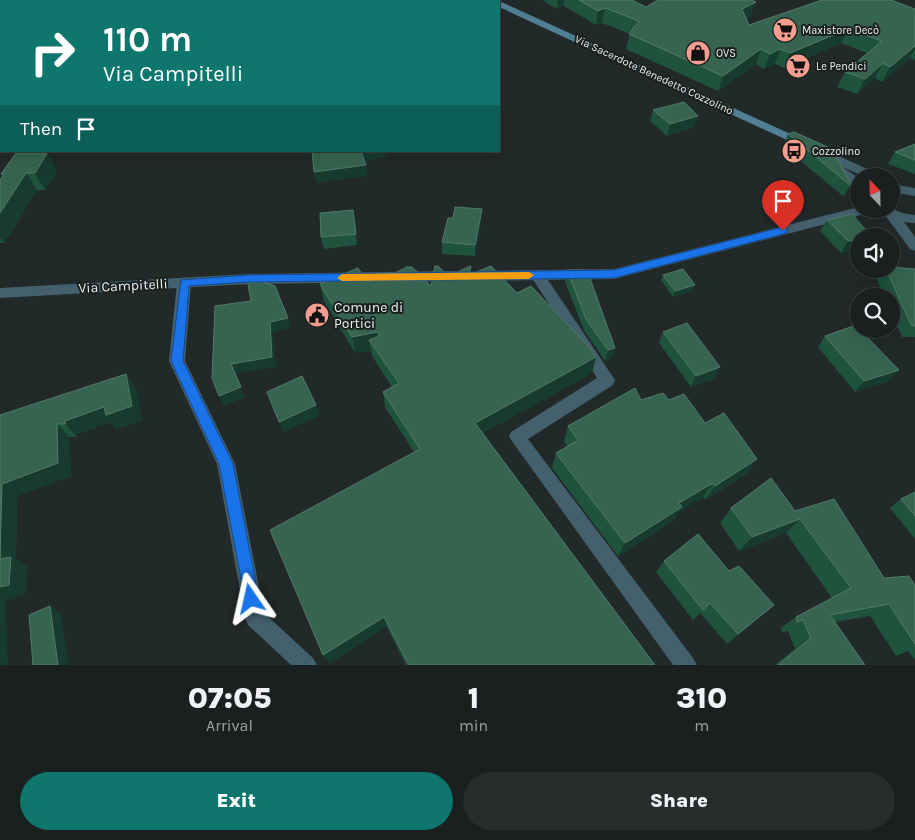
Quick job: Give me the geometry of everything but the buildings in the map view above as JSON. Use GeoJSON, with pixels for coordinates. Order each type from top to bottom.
{"type":"FeatureCollection","features":[{"type":"Feature","properties":{"kind":"main road","name":"Via Sacerdote Benedetto Cozzolino"},"geometry":{"type":"LineString","coordinates":[[500,4],[808,146]]}},
{"type":"Feature","properties":{"kind":"street","name":"Via Sacerdote Benedetto Cozzolino"},"geometry":{"type":"LineString","coordinates":[[808,146],[855,168]]}},
{"type":"Feature","properties":{"kind":"street","name":"Via Sacerdote Benedetto Cozzolino"},"geometry":{"type":"LineString","coordinates":[[808,146],[850,177]]}},
{"type":"Feature","properties":{"kind":"street","name":"Via Campitelli"},"geometry":{"type":"LineString","coordinates":[[0,293],[249,279],[614,274],[850,214]]}},
{"type":"Feature","properties":{"kind":"street"},"geometry":{"type":"LineString","coordinates":[[900,217],[915,219]]}},
{"type":"Feature","properties":{"kind":"street"},"geometry":{"type":"LineString","coordinates":[[893,218],[915,246]]}},
{"type":"Feature","properties":{"kind":"street"},"geometry":{"type":"LineString","coordinates":[[537,275],[607,380],[517,437],[686,665]]}},
{"type":"Feature","properties":{"kind":"street"},"geometry":{"type":"LineString","coordinates":[[184,282],[177,361],[226,464],[255,618],[306,665]]}},
{"type":"Feature","properties":{"kind":"slow traffic"},"geometry":{"type":"LineString","coordinates":[[342,278],[529,275]]}},
{"type":"Feature","properties":{"kind":"place","name":"Maxistore Decò"},"geometry":{"type":"Point","coordinates":[785,30]}},
{"type":"Feature","properties":{"kind":"place","name":"OVS"},"geometry":{"type":"Point","coordinates":[698,53]}},
{"type":"Feature","properties":{"kind":"place","name":"Le Pendici"},"geometry":{"type":"Point","coordinates":[798,66]}},
{"type":"Feature","properties":{"kind":"place","name":"Cozzolino"},"geometry":{"type":"Point","coordinates":[794,151]}},
{"type":"Feature","properties":{"kind":"place","name":"Comune di Portici"},"geometry":{"type":"Point","coordinates":[317,315]}},
{"type":"Feature","properties":{"kind":"route"},"geometry":{"type":"LineString","coordinates":[[251,599],[226,464],[177,361],[184,282],[249,279],[614,274],[783,231]]}}]}
